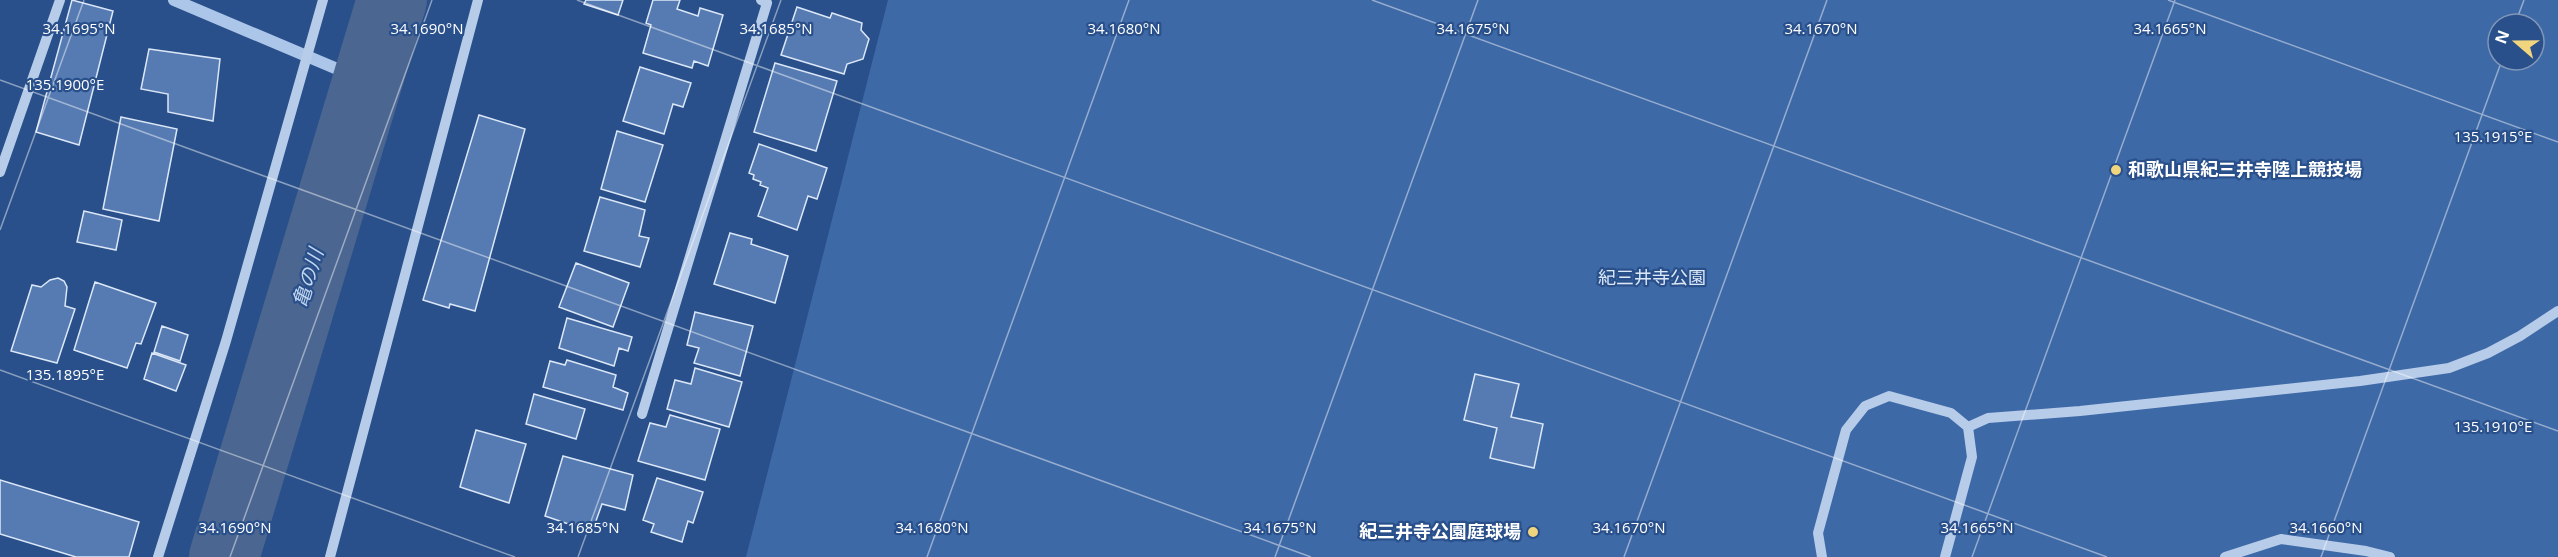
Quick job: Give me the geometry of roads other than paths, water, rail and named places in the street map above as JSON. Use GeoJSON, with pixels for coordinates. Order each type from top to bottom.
{"type":"FeatureCollection","features":[{"type":"Feature","properties":{"kind":"street"},"geometry":{"type":"LineString","coordinates":[[0,172],[60,0]]}},
{"type":"Feature","properties":{"kind":"street"},"geometry":{"type":"LineString","coordinates":[[158,557],[226,341],[323,0]]}},
{"type":"Feature","properties":{"kind":"street"},"geometry":{"type":"LineString","coordinates":[[330,557],[478,0]]}},
{"type":"Feature","properties":{"kind":"street"},"geometry":{"type":"LineString","coordinates":[[642,414],[767,3],[761,0]]}},
{"type":"Feature","properties":{"kind":"street"},"geometry":{"type":"LineString","coordinates":[[1968,427],[1988,418],[2080,411],[2360,381],[2449,368],[2488,353],[2520,336],[2558,311]]}},
{"type":"Feature","properties":{"kind":"street"},"geometry":{"type":"LineString","coordinates":[[1822,557],[1818,533],[1846,430],[1865,406],[1889,396],[1951,413],[1968,427],[1972,457],[1945,557]]}},
{"type":"Feature","properties":{"kind":"street"},"geometry":{"type":"LineString","coordinates":[[2225,557],[2281,539],[2366,551],[2390,557]]}},
{"type":"Feature","properties":{"kind":"waterway"},"geometry":{"type":"LineString","coordinates":[[174,0],[368,82]]}},
{"type":"Feature","properties":{"kind":"waterway","name":"亀の川"},"geometry":{"type":"LineString","coordinates":[[224,557],[392,0]]}},
{"type":"Feature","properties":{"kind":"place","name":"和歌山県紀三井寺陸上競技場"},"geometry":{"type":"Point","coordinates":[2116,170]}},
{"type":"Feature","properties":{"kind":"place","name":"紀三井寺公園庭球場"},"geometry":{"type":"Point","coordinates":[1533,532]}},
{"type":"Feature","properties":{"kind":"park label","name":"紀三井寺公園"},"geometry":{"type":"Point","coordinates":[1652,278]}}]}
